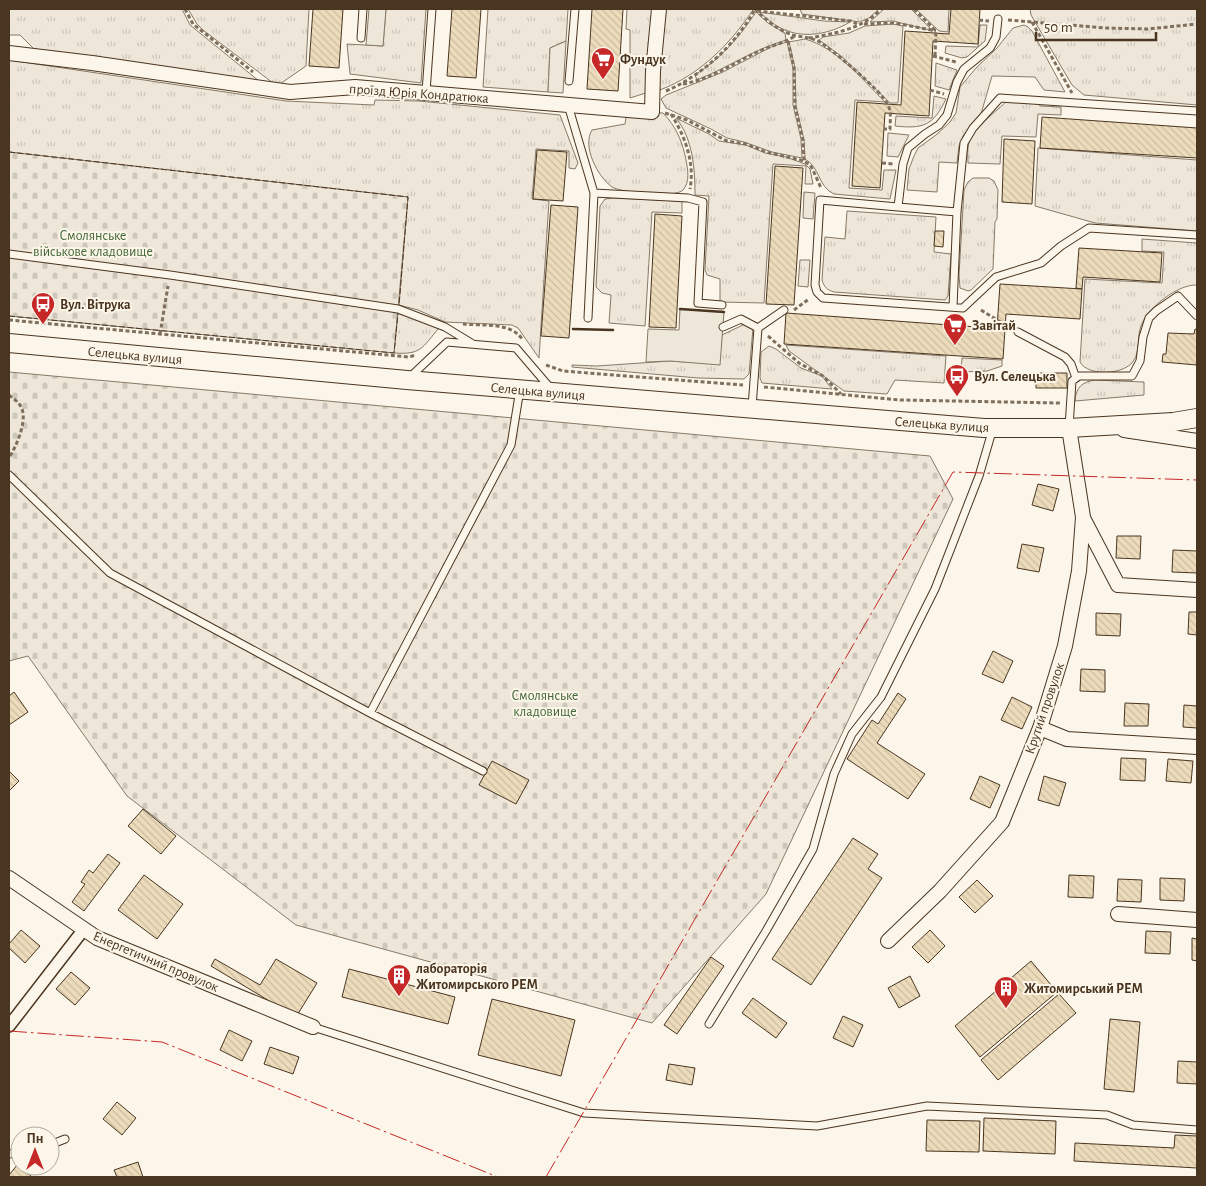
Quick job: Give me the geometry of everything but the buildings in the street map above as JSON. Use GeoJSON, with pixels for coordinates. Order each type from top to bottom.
{"type":"FeatureCollection","features":[{"type":"Feature","properties":{"kind":"street"},"geometry":{"type":"LineString","coordinates":[[652,112],[659,9]]}},
{"type":"Feature","properties":{"kind":"street","name":"проїзд Юрія Кондратюка"},"geometry":{"type":"LineString","coordinates":[[9,53],[92,63],[290,92],[355,87],[652,112]]}},
{"type":"Feature","properties":{"kind":"street","name":"Селецька вулиця"},"geometry":{"type":"LineString","coordinates":[[9,343],[407,380],[993,428],[1114,429],[1197,441]]}},
{"type":"Feature","properties":{"kind":"street","name":"Селецька вулиця"},"geometry":{"type":"LineString","coordinates":[[1069,428],[1172,422],[1197,418]]}},
{"type":"Feature","properties":{"kind":"street","name":"Крутий провулок"},"geometry":{"type":"LineString","coordinates":[[888,941],[940,891],[1002,822],[1040,728],[1065,646],[1079,571],[1083,517],[1069,428]]}},
{"type":"Feature","properties":{"kind":"street"},"geometry":{"type":"LineString","coordinates":[[1083,517],[1118,585],[1197,590]]}},
{"type":"Feature","properties":{"kind":"street"},"geometry":{"type":"LineString","coordinates":[[1040,728],[1067,739],[1197,747]]}},
{"type":"Feature","properties":{"kind":"street","name":"Енергетичний провулок"},"geometry":{"type":"LineString","coordinates":[[9,878],[97,938],[313,1027]]}},
{"type":"Feature","properties":{"kind":"street"},"geometry":{"type":"LineString","coordinates":[[1118,914],[1197,920]]}},
{"type":"Feature","properties":{"kind":"street"},"geometry":{"type":"LineString","coordinates":[[9,1026],[84,929]]}},
{"type":"Feature","properties":{"kind":"lane"},"geometry":{"type":"LineString","coordinates":[[361,38],[363,9]]}},
{"type":"Feature","properties":{"kind":"lane"},"geometry":{"type":"LineString","coordinates":[[426,92],[432,9]]}},
{"type":"Feature","properties":{"kind":"lane"},"geometry":{"type":"LineString","coordinates":[[569,80],[574,9]]}},
{"type":"Feature","properties":{"kind":"lane"},"geometry":{"type":"LineString","coordinates":[[898,207],[903,164],[908,148],[943,121],[947,115],[957,82],[966,66],[990,48],[996,37],[998,19]]}},
{"type":"Feature","properties":{"kind":"lane"},"geometry":{"type":"LineString","coordinates":[[953,307],[964,143],[973,128],[1000,98],[1197,111]]}},
{"type":"Feature","properties":{"kind":"lane"},"geometry":{"type":"LineString","coordinates":[[568,105],[594,193],[588,318]]}},
{"type":"Feature","properties":{"kind":"lane"},"geometry":{"type":"LineString","coordinates":[[594,193],[688,198],[703,202],[698,303],[722,305]]}},
{"type":"Feature","properties":{"kind":"lane"},"geometry":{"type":"LineString","coordinates":[[958,212],[820,200],[816,292],[823,298],[963,308],[996,277],[1041,263],[1061,246],[1090,228],[1197,235]]}},
{"type":"Feature","properties":{"kind":"lane"},"geometry":{"type":"LineString","coordinates":[[9,254],[170,275],[398,309],[445,326],[472,344]]}},
{"type":"Feature","properties":{"kind":"lane"},"geometry":{"type":"LineString","coordinates":[[1069,428],[1072,381],[1079,376],[1132,376],[1140,361],[1143,337],[1149,318],[1156,310],[1178,296],[1197,316]]}},
{"type":"Feature","properties":{"kind":"lane"},"geometry":{"type":"LineString","coordinates":[[758,328],[784,310]]}},
{"type":"Feature","properties":{"kind":"lane"},"geometry":{"type":"LineString","coordinates":[[723,327],[741,319],[758,328]]}},
{"type":"Feature","properties":{"kind":"lane"},"geometry":{"type":"LineString","coordinates":[[752,409],[758,328]]}},
{"type":"Feature","properties":{"kind":"lane"},"geometry":{"type":"LineString","coordinates":[[1018,332],[1065,357],[1071,364],[1076,378]]}},
{"type":"Feature","properties":{"kind":"lane"},"geometry":{"type":"LineString","coordinates":[[407,380],[447,342],[472,344],[516,348],[554,392]]}},
{"type":"Feature","properties":{"kind":"lane"},"geometry":{"type":"LineString","coordinates":[[370,713],[511,445],[520,389]]}},
{"type":"Feature","properties":{"kind":"lane"},"geometry":{"type":"LineString","coordinates":[[709,1024],[813,849],[834,774],[852,734],[881,697],[935,589],[979,476],[993,428]]}},
{"type":"Feature","properties":{"kind":"lane"},"geometry":{"type":"LineString","coordinates":[[9,475],[110,573],[370,713],[484,771]]}},
{"type":"Feature","properties":{"kind":"lane"},"geometry":{"type":"LineString","coordinates":[[313,1027],[584,1113],[816,1126],[927,1106],[1107,1115],[1133,1125],[1197,1130]]}},
{"type":"Feature","properties":{"kind":"lane"},"geometry":{"type":"LineString","coordinates":[[60,1141],[64,1139]]}},
{"type":"Feature","properties":{"kind":"path"},"geometry":{"type":"LineString","coordinates":[[185,9],[193,24],[275,90]]}},
{"type":"Feature","properties":{"kind":"path"},"geometry":{"type":"LineString","coordinates":[[683,84],[714,60],[742,30],[755,9]]}},
{"type":"Feature","properties":{"kind":"path"},"geometry":{"type":"LineString","coordinates":[[755,9],[851,21],[859,24],[895,23],[936,31]]}},
{"type":"Feature","properties":{"kind":"path"},"geometry":{"type":"LineString","coordinates":[[755,9],[776,27],[795,36],[819,41],[839,57],[887,103],[890,114],[890,130],[884,129]]}},
{"type":"Feature","properties":{"kind":"path"},"geometry":{"type":"LineString","coordinates":[[798,9],[801,16]]}},
{"type":"Feature","properties":{"kind":"path"},"geometry":{"type":"LineString","coordinates":[[809,38],[847,30],[868,21],[881,9]]}},
{"type":"Feature","properties":{"kind":"path"},"geometry":{"type":"LineString","coordinates":[[914,9],[936,31],[934,56],[966,66]]}},
{"type":"Feature","properties":{"kind":"path"},"geometry":{"type":"LineString","coordinates":[[998,19],[1140,29],[1197,24]]}},
{"type":"Feature","properties":{"kind":"path"},"geometry":{"type":"LineString","coordinates":[[1032,22],[1078,103]]}},
{"type":"Feature","properties":{"kind":"path"},"geometry":{"type":"LineString","coordinates":[[652,97],[722,71],[795,36]]}},
{"type":"Feature","properties":{"kind":"path"},"geometry":{"type":"LineString","coordinates":[[788,41],[794,68],[795,106],[803,140],[804,161]]}},
{"type":"Feature","properties":{"kind":"path"},"geometry":{"type":"LineString","coordinates":[[652,112],[670,114],[687,120],[727,141],[746,144],[766,152],[804,161],[814,170],[821,188]]}},
{"type":"Feature","properties":{"kind":"path"},"geometry":{"type":"LineString","coordinates":[[670,114],[682,133],[689,156],[691,182],[688,198]]}},
{"type":"Feature","properties":{"kind":"path"},"geometry":{"type":"LineString","coordinates":[[160,334],[170,275]]}},
{"type":"Feature","properties":{"kind":"path"},"geometry":{"type":"LineString","coordinates":[[784,310],[796,310],[816,292]]}},
{"type":"Feature","properties":{"kind":"path"},"geometry":{"type":"LineString","coordinates":[[981,310],[1018,332]]}},
{"type":"Feature","properties":{"kind":"path"},"geometry":{"type":"LineString","coordinates":[[758,328],[789,356],[823,376],[842,394]]}},
{"type":"Feature","properties":{"kind":"path"},"geometry":{"type":"LineString","coordinates":[[9,395],[22,409],[24,419],[14,450],[9,458]]}},
{"type":"Feature","properties":{"kind":"green space"},"geometry":{"type":"Polygon","coordinates":[[[9,9],[182,9],[190,25],[259,81],[34,49],[20,35],[9,35],[9,9]]]}},
{"type":"Feature","properties":{"kind":"green space"},"geometry":{"type":"Polygon","coordinates":[[[188,9],[309,9],[306,66],[277,86],[203,30],[188,9]]]}},
{"type":"Feature","properties":{"kind":"green space"},"geometry":{"type":"Polygon","coordinates":[[[386,9],[426,9],[421,83],[350,74],[347,44],[383,46],[386,9]]]}},
{"type":"Feature","properties":{"kind":"green space"},"geometry":{"type":"Polygon","coordinates":[[[488,9],[568,9],[566,41],[550,48],[548,92],[483,87],[488,9]]]}},
{"type":"Feature","properties":{"kind":"green space"},"geometry":{"type":"Polygon","coordinates":[[[627,9],[654,9],[649,92],[630,98],[630,30],[626,29],[627,9]]]}},
{"type":"Feature","properties":{"kind":"green space"},"geometry":{"type":"Polygon","coordinates":[[[664,9],[753,10],[734,35],[713,57],[688,76],[660,90],[657,69],[664,9]]]}},
{"type":"Feature","properties":{"kind":"green space"},"geometry":{"type":"Polygon","coordinates":[[[800,9],[879,9],[869,18],[860,22],[802,14],[800,9]]]}},
{"type":"Feature","properties":{"kind":"green space"},"geometry":{"type":"Polygon","coordinates":[[[884,9],[911,9],[933,31],[893,21],[870,22],[884,9]]]}},
{"type":"Feature","properties":{"kind":"green space"},"geometry":{"type":"Polygon","coordinates":[[[916,9],[949,9],[948,32],[939,31],[916,9]]]}},
{"type":"Feature","properties":{"kind":"green space"},"geometry":{"type":"Polygon","coordinates":[[[1030,9],[1197,9],[1197,105],[1084,95],[1072,85],[1031,15],[1030,9]]]}},
{"type":"Feature","properties":{"kind":"green space"},"geometry":{"type":"Polygon","coordinates":[[[756,12],[768,23],[785,33],[786,40],[763,48],[697,80],[695,75],[729,47],[756,12]]]}},
{"type":"Feature","properties":{"kind":"green space"},"geometry":{"type":"Polygon","coordinates":[[[759,12],[824,21],[850,22],[819,34],[801,34],[781,28],[759,12]]]}},
{"type":"Feature","properties":{"kind":"green space"},"geometry":{"type":"Polygon","coordinates":[[[893,24],[903,26],[898,103],[890,103],[841,56],[819,40],[823,37],[849,33],[865,26],[893,24]]]}},
{"type":"Feature","properties":{"kind":"green space"},"geometry":{"type":"Polygon","coordinates":[[[980,25],[987,25],[985,41],[967,57],[962,58],[945,53],[946,46],[978,47],[980,25]]]}},
{"type":"Feature","properties":{"kind":"green space"},"geometry":{"type":"Polygon","coordinates":[[[1024,25],[1032,31],[1065,92],[1044,90],[1035,77],[992,76],[981,114],[963,136],[959,146],[957,163],[939,162],[937,192],[907,190],[909,169],[918,148],[950,122],[956,113],[960,87],[1013,28],[1024,25]]]}},
{"type":"Feature","properties":{"kind":"green space"},"geometry":{"type":"Polygon","coordinates":[[[805,39],[828,49],[858,74],[885,102],[855,100],[849,188],[882,190],[884,170],[896,170],[890,199],[834,194],[825,187],[814,167],[805,159],[804,140],[796,106],[795,68],[789,42],[805,39]]]}},
{"type":"Feature","properties":{"kind":"green space"},"geometry":{"type":"Polygon","coordinates":[[[787,42],[793,68],[793,105],[801,139],[802,158],[772,152],[727,138],[666,108],[661,99],[666,95],[723,72],[773,46],[787,42]]]}},
{"type":"Feature","properties":{"kind":"green space"},"geometry":{"type":"Polygon","coordinates":[[[9,60],[286,101],[374,105],[375,100],[419,101],[560,115],[578,163],[575,169],[569,168],[569,151],[536,149],[532,199],[549,201],[539,358],[518,328],[512,325],[445,322],[418,310],[399,305],[408,197],[9,152],[9,60]]]}},
{"type":"Feature","properties":{"kind":"green space"},"geometry":{"type":"Polygon","coordinates":[[[936,63],[957,70],[949,90],[935,86],[936,63]]]}},
{"type":"Feature","properties":{"kind":"green space"},"geometry":{"type":"Polygon","coordinates":[[[934,96],[946,99],[932,120],[920,126],[895,126],[896,116],[932,118],[934,96]]]}},
{"type":"Feature","properties":{"kind":"green space"},"geometry":{"type":"Polygon","coordinates":[[[1008,100],[1038,103],[1040,106],[1061,107],[1061,115],[1038,114],[1036,137],[1002,136],[1000,164],[968,163],[968,147],[971,137],[980,125],[1008,100]]]}},
{"type":"Feature","properties":{"kind":"green space"},"geometry":{"type":"Polygon","coordinates":[[[627,111],[663,113],[672,123],[681,141],[687,164],[688,180],[683,190],[670,194],[626,191],[612,187],[601,176],[590,152],[589,137],[592,130],[625,124],[627,111]]]}},
{"type":"Feature","properties":{"kind":"green space"},"geometry":{"type":"Polygon","coordinates":[[[676,118],[719,141],[746,145],[765,153],[786,157],[805,164],[810,169],[813,184],[805,184],[806,166],[773,164],[764,303],[720,302],[720,279],[707,275],[705,270],[709,196],[695,195],[692,155],[686,135],[676,118]]]}},
{"type":"Feature","properties":{"kind":"green space"},"geometry":{"type":"Polygon","coordinates":[[[888,133],[909,135],[898,157],[887,156],[888,133]]]}},
{"type":"Feature","properties":{"kind":"green space"},"geometry":{"type":"Polygon","coordinates":[[[1038,148],[1197,160],[1197,231],[1095,223],[1035,206],[1038,148]]]}},
{"type":"Feature","properties":{"kind":"green space","name":"Смолянське військове кладовище"},"geometry":{"type":"Polygon","coordinates":[[[9,152],[408,197],[394,353],[9,316],[9,152]]]}},
{"type":"Feature","properties":{"kind":"green space"},"geometry":{"type":"Polygon","coordinates":[[[973,178],[989,178],[994,181],[998,190],[997,219],[995,222],[993,269],[968,291],[960,288],[959,275],[964,190],[968,182],[973,178]]]}},
{"type":"Feature","properties":{"kind":"green space"},"geometry":{"type":"Polygon","coordinates":[[[804,192],[815,193],[813,219],[803,218],[804,192]]]}},
{"type":"Feature","properties":{"kind":"green space"},"geometry":{"type":"Polygon","coordinates":[[[605,199],[682,201],[682,213],[652,212],[645,326],[609,323],[611,295],[602,293],[596,287],[600,206],[605,199]]]}},
{"type":"Feature","properties":{"kind":"green space"},"geometry":{"type":"Polygon","coordinates":[[[847,211],[936,217],[934,252],[951,254],[948,296],[945,300],[834,292],[826,288],[822,280],[825,237],[845,239],[847,211]]]}},
{"type":"Feature","properties":{"kind":"green space"},"geometry":{"type":"Polygon","coordinates":[[[1142,239],[1197,243],[1197,285],[1181,288],[1164,298],[1144,319],[1139,334],[1136,356],[1130,365],[1116,371],[1098,372],[1091,370],[1084,367],[1080,362],[1085,279],[1162,283],[1164,252],[1142,251],[1142,239]]]}},
{"type":"Feature","properties":{"kind":"green space"},"geometry":{"type":"Polygon","coordinates":[[[800,260],[810,260],[808,287],[798,286],[800,260]]]}},
{"type":"Feature","properties":{"kind":"green space"},"geometry":{"type":"Polygon","coordinates":[[[398,313],[439,328],[420,349],[410,353],[394,353],[398,313]]]}},
{"type":"Feature","properties":{"kind":"green space"},"geometry":{"type":"Polygon","coordinates":[[[745,324],[753,328],[749,374],[744,379],[698,378],[572,367],[572,365],[597,366],[670,361],[719,364],[722,335],[745,324]]]}},
{"type":"Feature","properties":{"kind":"green space"},"geometry":{"type":"Polygon","coordinates":[[[786,345],[946,356],[944,383],[895,380],[887,394],[844,391],[789,351],[786,345]]]}},
{"type":"Feature","properties":{"kind":"green space"},"geometry":{"type":"Polygon","coordinates":[[[769,346],[801,368],[822,376],[832,389],[762,383],[760,378],[761,352],[769,346]]]}},
{"type":"Feature","properties":{"kind":"green space"},"geometry":{"type":"Polygon","coordinates":[[[962,358],[1002,360],[1002,366],[987,371],[961,372],[962,358]]]}},
{"type":"Feature","properties":{"kind":"green space","name":"Смолянське кладовище"},"geometry":{"type":"Polygon","coordinates":[[[9,372],[930,456],[953,499],[766,894],[652,1023],[296,925],[127,796],[28,656],[9,661],[9,372]]]}},
{"type":"Feature","properties":{"kind":"green space"},"geometry":{"type":"Polygon","coordinates":[[[1095,380],[1144,382],[1144,395],[1075,401],[1080,386],[1095,380]]]}},
{"type":"Feature","properties":{"kind":"shaded area"},"geometry":{"type":"Polygon","coordinates":[[[369,9],[386,9],[383,46],[366,45],[369,9]]]}},
{"type":"Feature","properties":{"kind":"shaded area"},"geometry":{"type":"Polygon","coordinates":[[[566,41],[563,93],[548,92],[550,48],[566,41]]]}},
{"type":"Feature","properties":{"kind":"shaded area"},"geometry":{"type":"Polygon","coordinates":[[[680,309],[724,312],[720,365],[670,361],[646,362],[648,329],[679,330],[680,309]]]}},
{"type":"Feature","properties":{"kind":"fence"},"geometry":{"type":"LineString","coordinates":[[9,152],[408,197],[399,305]]}},
{"type":"Feature","properties":{"kind":"fence"},"geometry":{"type":"LineString","coordinates":[[9,316],[394,353],[398,313]]}},
{"type":"Feature","properties":{"kind":"wall"},"geometry":{"type":"LineString","coordinates":[[680,309],[724,312]]}},
{"type":"Feature","properties":{"kind":"wall"},"geometry":{"type":"LineString","coordinates":[[573,329],[613,330]]}},
{"type":"Feature","properties":{"kind":"power"},"geometry":{"type":"LineString","coordinates":[[546,1177],[953,472],[1197,480]]}},
{"type":"Feature","properties":{"kind":"power"},"geometry":{"type":"LineString","coordinates":[[9,1031],[162,1042],[498,1177]]}},
{"type":"Feature","properties":{"kind":"place","name":"Фундук"},"geometry":{"type":"Point","coordinates":[603,80]}},
{"type":"Feature","properties":{"kind":"place","name":"Вул. Вітрука"},"geometry":{"type":"Point","coordinates":[43,325]}},
{"type":"Feature","properties":{"kind":"place","name":"Завітай"},"geometry":{"type":"Point","coordinates":[955,346]}},
{"type":"Feature","properties":{"kind":"place","name":"Вул. Селецька"},"geometry":{"type":"Point","coordinates":[957,397]}},
{"type":"Feature","properties":{"kind":"place","name":"лабораторія Житомирського РЕМ"},"geometry":{"type":"Point","coordinates":[399,997]}},
{"type":"Feature","properties":{"kind":"place","name":"Житомирський РЕМ"},"geometry":{"type":"Point","coordinates":[1006,1009]}}]}
